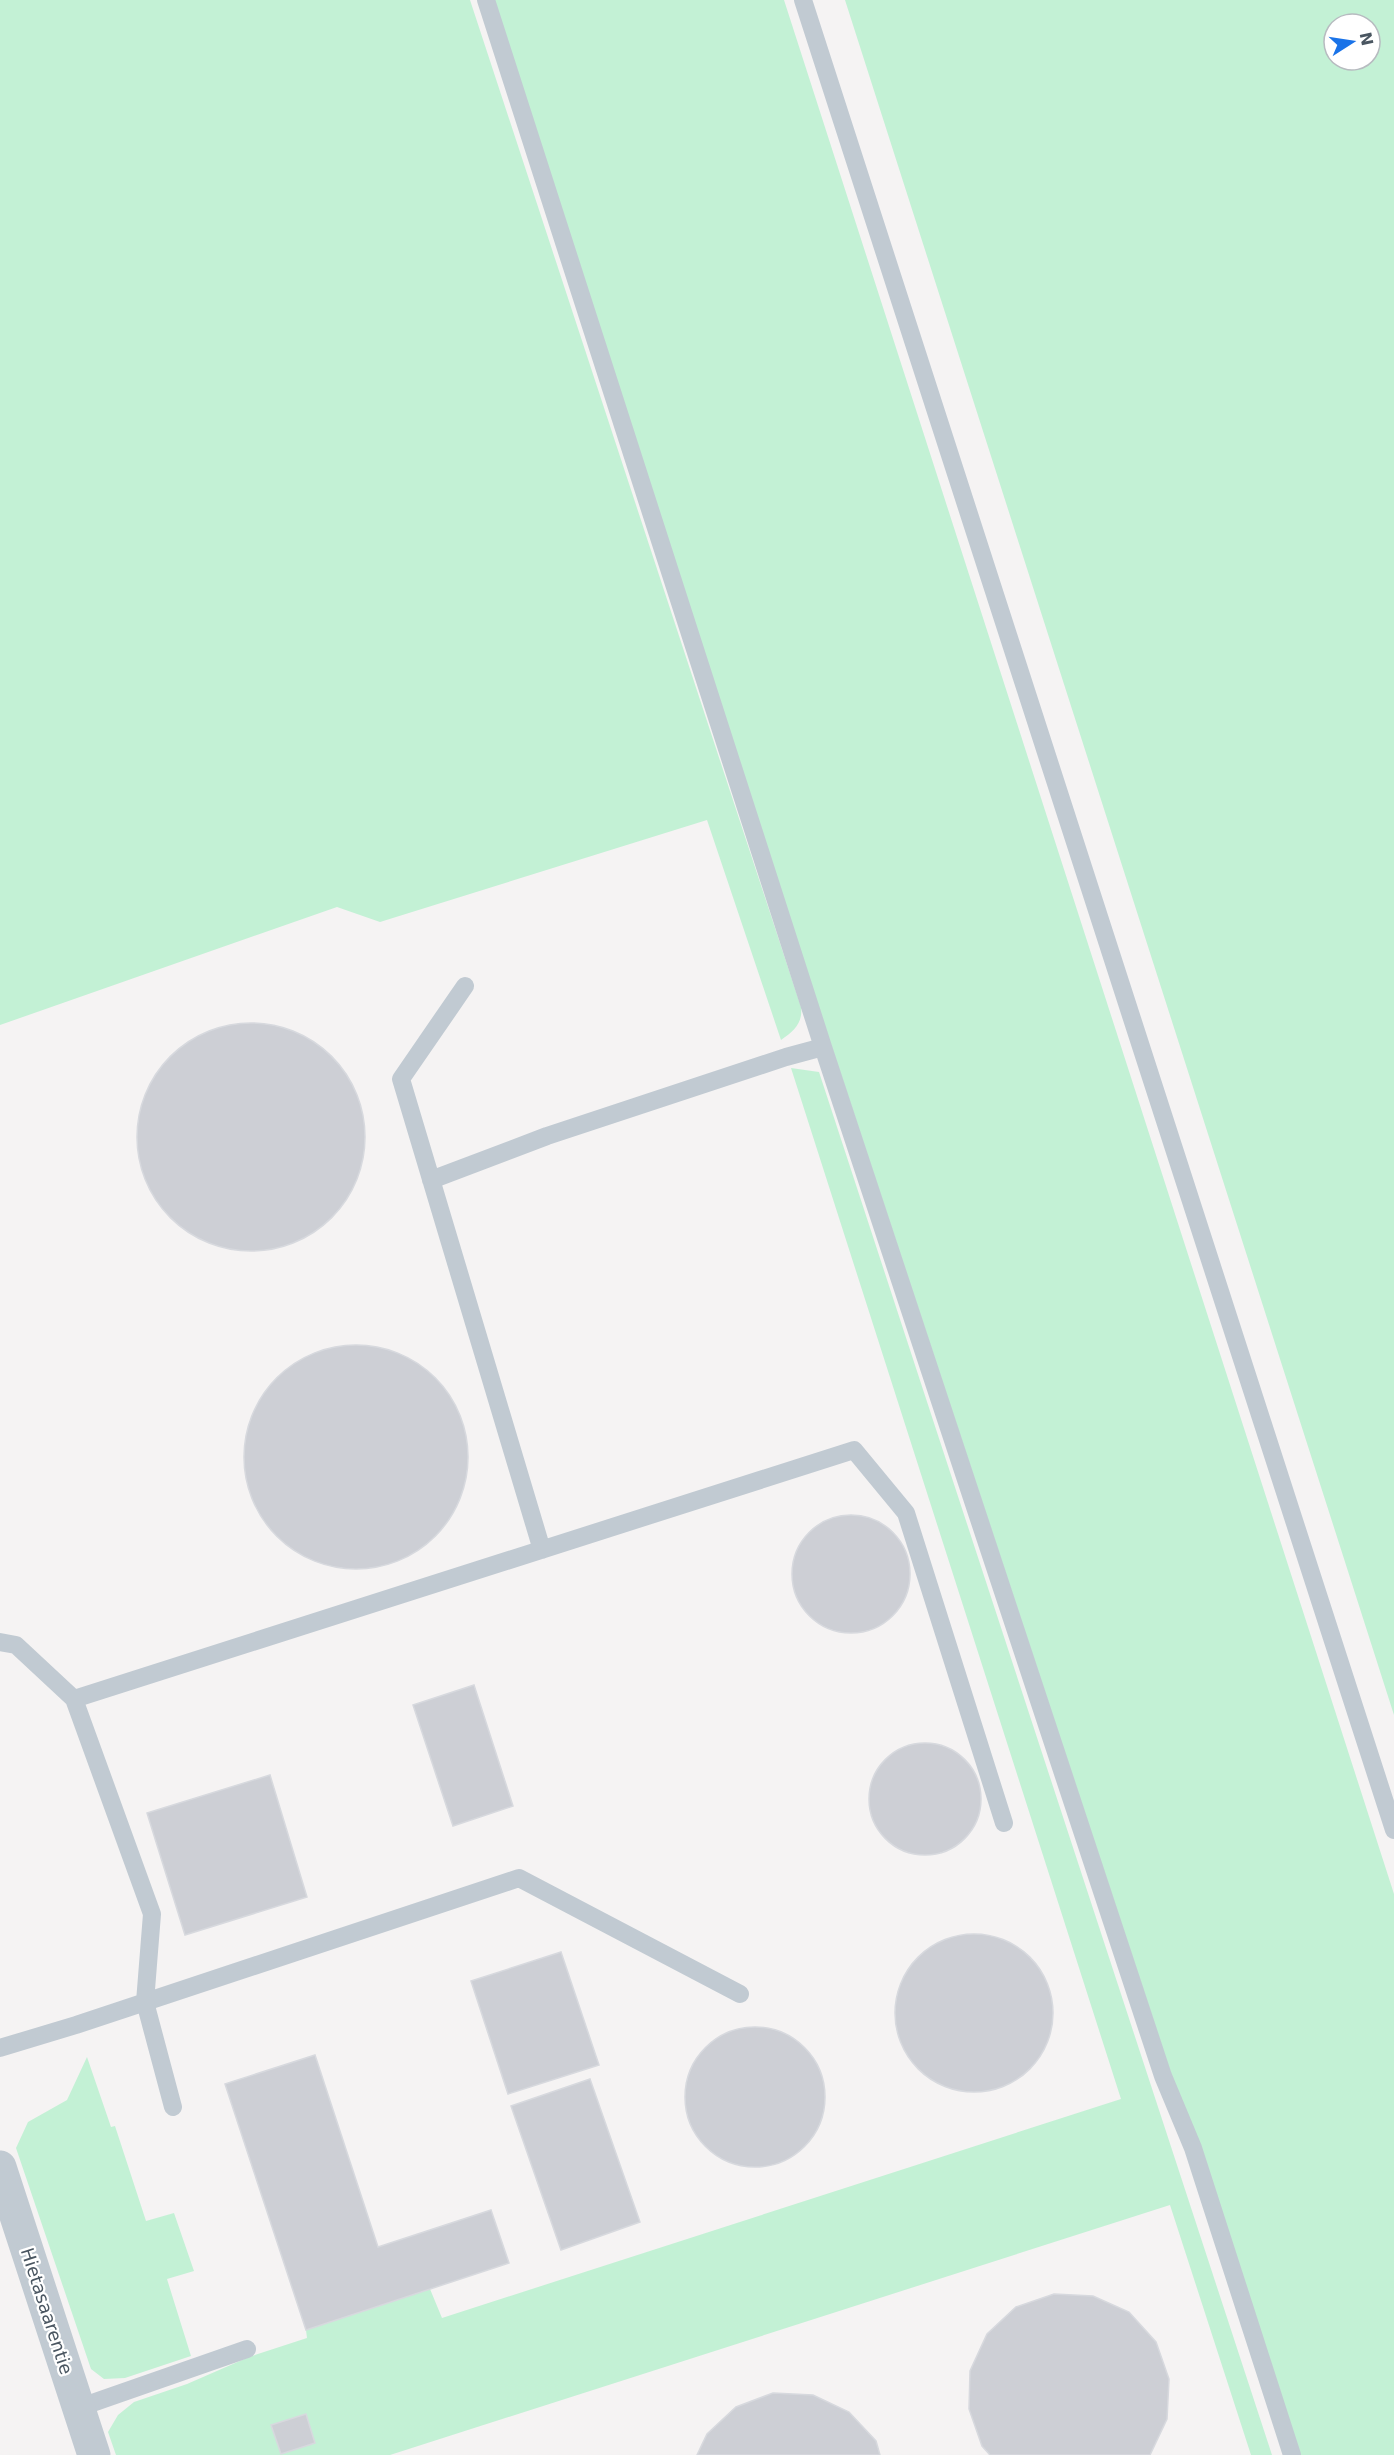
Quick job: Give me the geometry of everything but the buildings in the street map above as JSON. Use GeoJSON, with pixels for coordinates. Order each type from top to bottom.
{"type":"FeatureCollection","features":[{"type":"Feature","properties":{"kind":"street","name":"Hietasaarentie"},"geometry":{"type":"LineString","coordinates":[[0,2167],[94,2455]]}},
{"type":"Feature","properties":{"kind":"lane"},"geometry":{"type":"LineString","coordinates":[[486,0],[823,1047],[1163,2076],[1193,2148],[1292,2455]]}},
{"type":"Feature","properties":{"kind":"lane"},"geometry":{"type":"LineString","coordinates":[[803,0],[1394,1830]]}},
{"type":"Feature","properties":{"kind":"lane"},"geometry":{"type":"LineString","coordinates":[[465,986],[401,1079],[542,1550]]}},
{"type":"Feature","properties":{"kind":"lane"},"geometry":{"type":"LineString","coordinates":[[431,1180],[547,1136],[786,1057],[823,1047]]}},
{"type":"Feature","properties":{"kind":"lane"},"geometry":{"type":"LineString","coordinates":[[74,1699],[854,1450],[906,1513],[1004,1823]]}},
{"type":"Feature","properties":{"kind":"lane"},"geometry":{"type":"LineString","coordinates":[[0,1642],[15,1645],[74,1699],[152,1914],[145,2002],[173,2107]]}},
{"type":"Feature","properties":{"kind":"lane"},"geometry":{"type":"LineString","coordinates":[[0,2048],[519,1878],[740,1994]]}},
{"type":"Feature","properties":{"kind":"lane"},"geometry":{"type":"LineString","coordinates":[[78,2408],[247,2349]]}},
{"type":"Feature","properties":{"kind":"green space"},"geometry":{"type":"Polygon","coordinates":[[[0,0],[470,0],[801,1007],[799,1022],[786,1037],[781,1040],[707,820],[380,922],[337,907],[0,1025],[0,0]]]}},
{"type":"Feature","properties":{"kind":"green space"},"geometry":{"type":"Polygon","coordinates":[[[486,0],[784,0],[1394,1894],[1394,2455],[1297,2455],[486,0]]]}},
{"type":"Feature","properties":{"kind":"green space"},"geometry":{"type":"Polygon","coordinates":[[[845,0],[1394,0],[1394,1715],[845,0]]]}},
{"type":"Feature","properties":{"kind":"green space"},"geometry":{"type":"Polygon","coordinates":[[[791,1068],[819,1072],[1272,2455],[1251,2455],[1170,2205],[390,2455],[116,2455],[108,2432],[118,2415],[134,2402],[187,2384],[249,2357],[307,2338],[306,2330],[430,2289],[442,2318],[1121,2099],[791,1068]]]}},
{"type":"Feature","properties":{"kind":"green space"},"geometry":{"type":"Polygon","coordinates":[[[87,2057],[111,2127],[115,2126],[146,2221],[174,2213],[194,2271],[167,2279],[191,2356],[125,2378],[104,2379],[91,2369],[16,2148],[28,2122],[67,2100],[87,2057]]]}}]}
